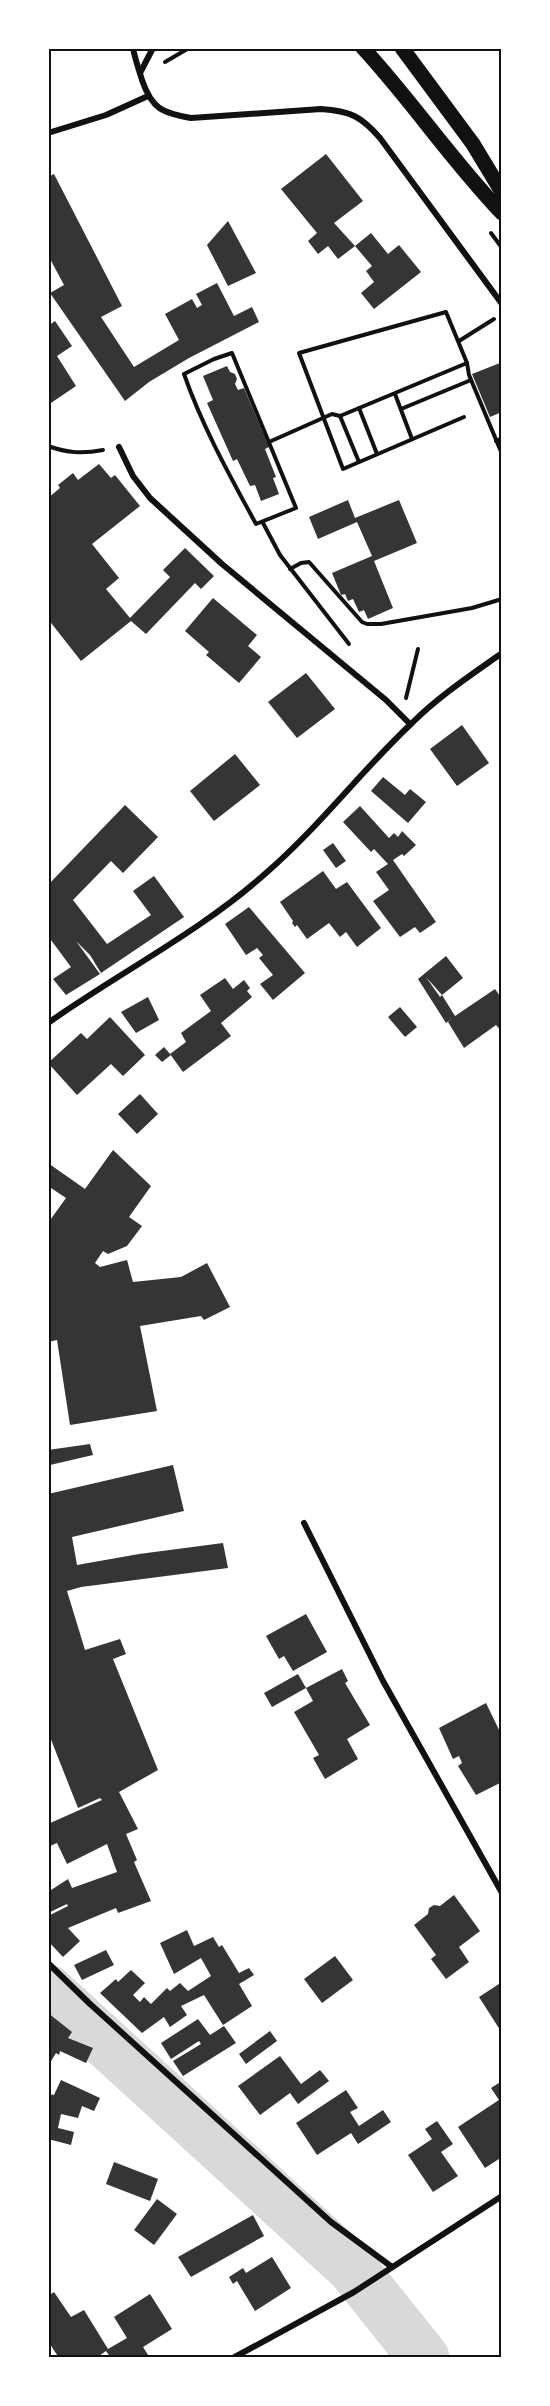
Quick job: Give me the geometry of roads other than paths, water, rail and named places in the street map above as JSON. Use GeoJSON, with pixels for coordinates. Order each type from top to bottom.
{"type":"FeatureCollection","features":[{"type":"Feature","properties":{"kind":"main road"},"geometry":{"type":"LineString","coordinates":[[363,48],[399,87],[473,183],[502,213]]}},
{"type":"Feature","properties":{"kind":"main road"},"geometry":{"type":"LineString","coordinates":[[402,48],[467,135],[492,172],[502,192]]}},
{"type":"Feature","properties":{"kind":"street"},"geometry":{"type":"LineString","coordinates":[[133,48],[148,96],[156,107],[170,115],[191,118],[321,109],[350,114],[364,121],[380,138],[502,304]]}},
{"type":"Feature","properties":{"kind":"street"},"geometry":{"type":"LineString","coordinates":[[140,73],[153,48]]}},
{"type":"Feature","properties":{"kind":"street"},"geometry":{"type":"LineString","coordinates":[[48,133],[106,115],[148,96]]}},
{"type":"Feature","properties":{"kind":"street"},"geometry":{"type":"LineString","coordinates":[[119,447],[133,477],[150,498],[222,564],[386,700],[410,724]]}},
{"type":"Feature","properties":{"kind":"street"},"geometry":{"type":"LineString","coordinates":[[48,1023],[207,921],[242,894],[317,826],[410,724],[435,701],[502,653]]}},
{"type":"Feature","properties":{"kind":"street"},"geometry":{"type":"LineString","coordinates":[[304,1523],[394,1701],[502,1893]]}},
{"type":"Feature","properties":{"kind":"street"},"geometry":{"type":"LineString","coordinates":[[48,1963],[89,2003],[331,2222],[392,2267]]}},
{"type":"Feature","properties":{"kind":"street"},"geometry":{"type":"LineString","coordinates":[[233,2358],[354,2292],[502,2196]]}},
{"type":"Feature","properties":{"kind":"waterway"},"geometry":{"type":"LineString","coordinates":[[48,1990],[352,2268],[424,2358]]}}]}
